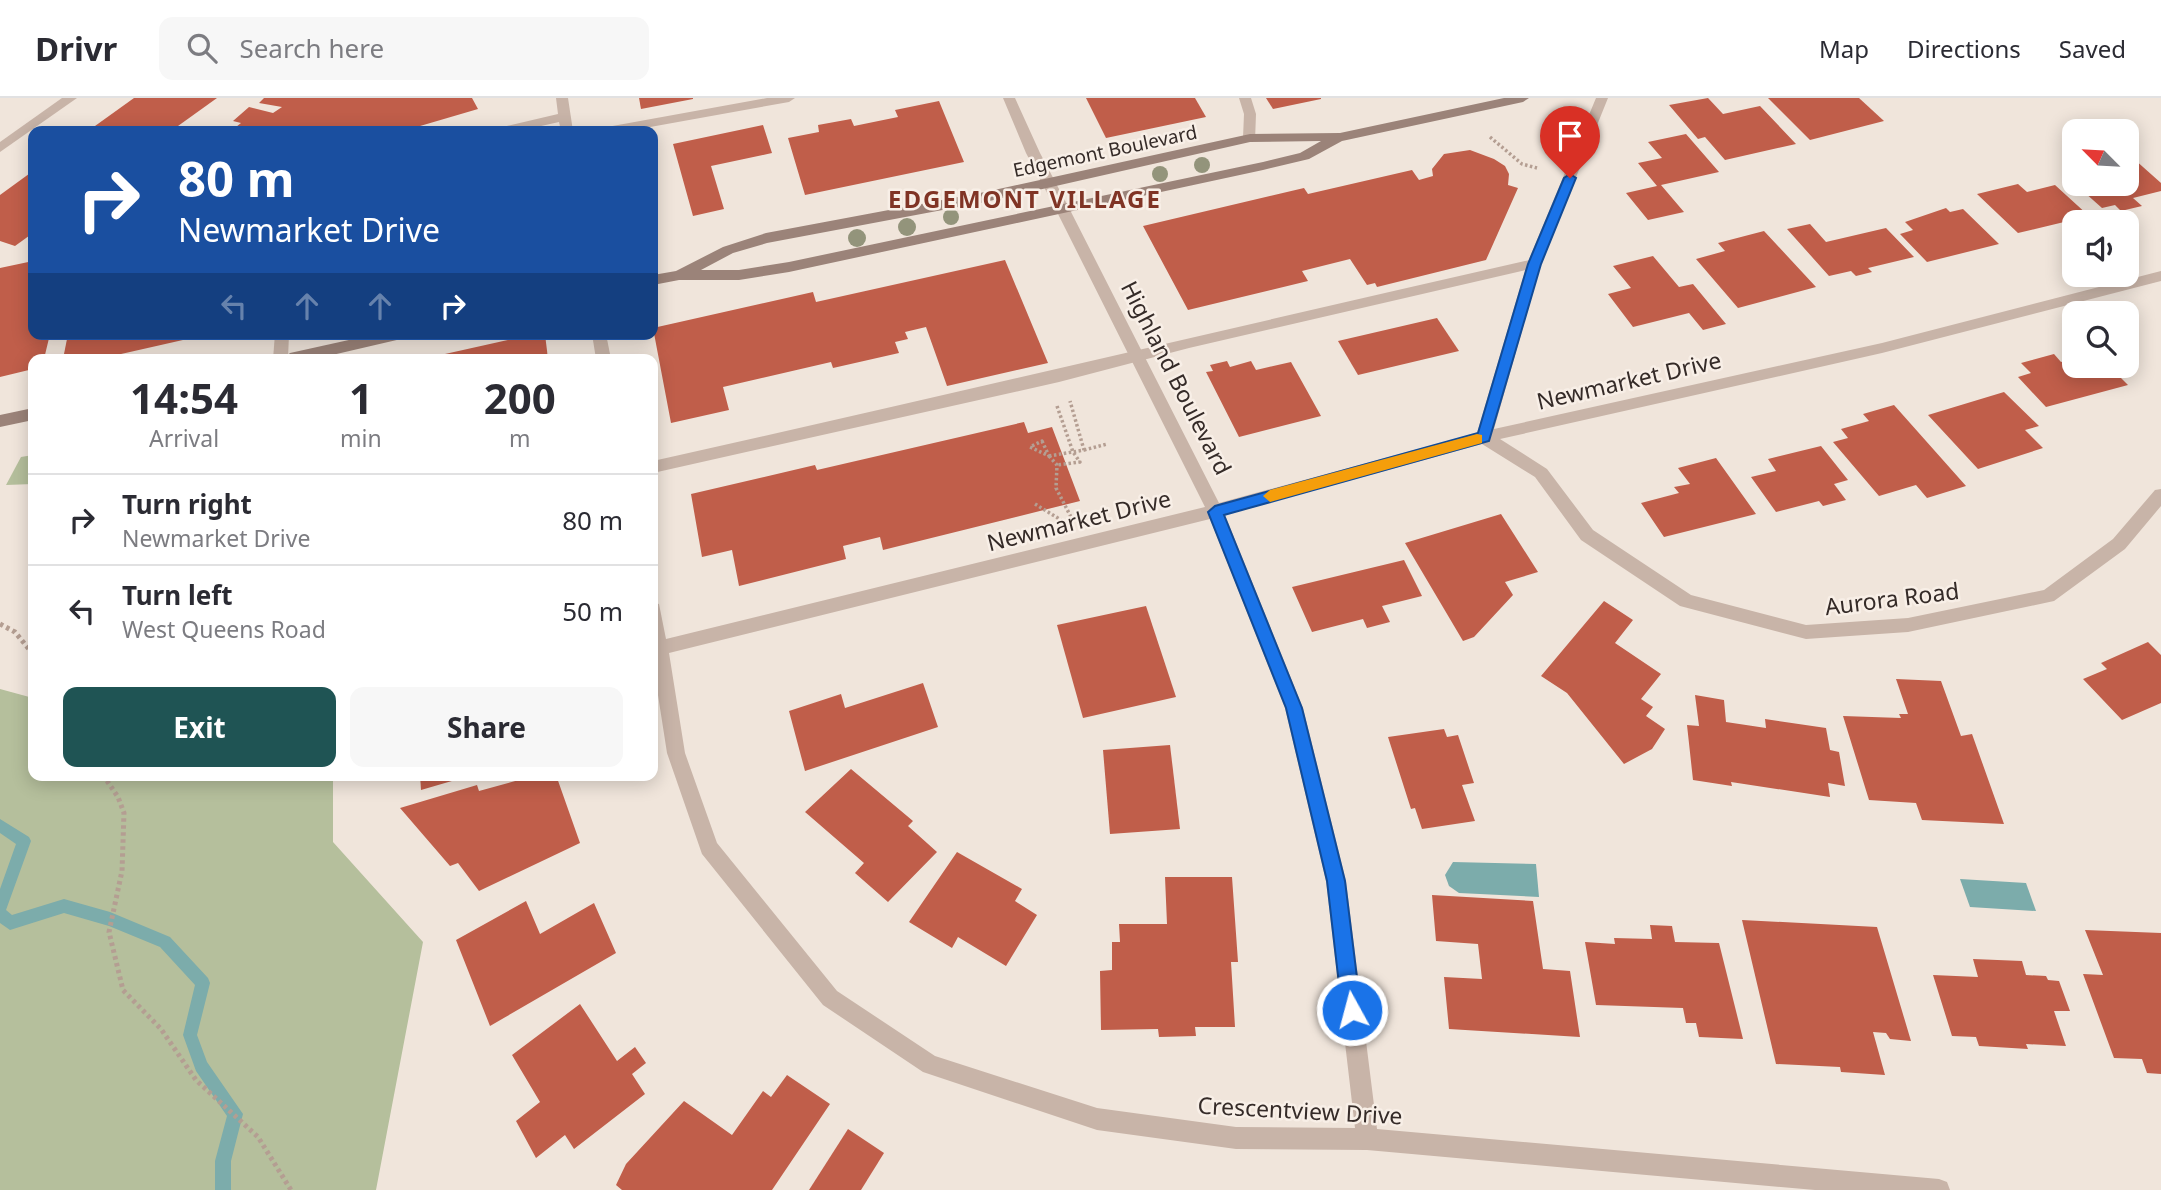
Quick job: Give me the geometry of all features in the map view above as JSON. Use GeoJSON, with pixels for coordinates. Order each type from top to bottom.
{"type":"FeatureCollection","features":[{"type":"Feature","properties":{"kind":"main road","name":"Edgemont Boulevard"},"geometry":{"type":"LineString","coordinates":[[679,275],[729,250],[766,238],[1115,170],[1251,138],[1340,137],[1523,98]]}},
{"type":"Feature","properties":{"kind":"main road","name":"Edgemont Boulevard"},"geometry":{"type":"LineString","coordinates":[[658,279],[679,275],[739,275],[789,267],[1294,158],[1340,137]]}},
{"type":"Feature","properties":{"kind":"main road"},"geometry":{"type":"LineString","coordinates":[[312,354],[374,340]]}},
{"type":"Feature","properties":{"kind":"main road"},"geometry":{"type":"LineString","coordinates":[[0,421],[28,415]]}},
{"type":"Feature","properties":{"kind":"street"},"geometry":{"type":"LineString","coordinates":[[31,126],[71,98]]}},
{"type":"Feature","properties":{"kind":"street"},"geometry":{"type":"LineString","coordinates":[[562,98],[566,126]]}},
{"type":"Feature","properties":{"kind":"street"},"geometry":{"type":"LineString","coordinates":[[635,126],[789,98]]}},
{"type":"Feature","properties":{"kind":"street","name":"Highland Boulevard"},"geometry":{"type":"LineString","coordinates":[[1009,98],[1047,183],[1215,512],[1294,708],[1336,881],[1367,1139]]}},
{"type":"Feature","properties":{"kind":"street"},"geometry":{"type":"LineString","coordinates":[[1245,98],[1251,114],[1251,138]]}},
{"type":"Feature","properties":{"kind":"street"},"geometry":{"type":"LineString","coordinates":[[1484,437],[1534,264],[1602,98]]}},
{"type":"Feature","properties":{"kind":"street"},"geometry":{"type":"LineString","coordinates":[[524,126],[565,116]]}},
{"type":"Feature","properties":{"kind":"street"},"geometry":{"type":"LineString","coordinates":[[0,148],[28,128]]}},
{"type":"Feature","properties":{"kind":"street"},"geometry":{"type":"LineString","coordinates":[[658,466],[1534,264]]}},
{"type":"Feature","properties":{"kind":"street","name":"Newmarket Drive"},"geometry":{"type":"LineString","coordinates":[[660,648],[1215,512],[1484,437],[1882,348],[2161,276]]}},
{"type":"Feature","properties":{"kind":"street","name":"Aurora Road"},"geometry":{"type":"LineString","coordinates":[[1484,437],[1541,473],[1587,535],[1686,601],[1806,632],[1908,625],[2048,596],[2119,544],[2161,495]]}},
{"type":"Feature","properties":{"kind":"street","name":"Crescentview Drive"},"geometry":{"type":"LineString","coordinates":[[658,637],[676,753],[709,848],[830,998],[930,1065],[1097,1119],[1236,1138],[1367,1139],[1939,1190]]}},
{"type":"Feature","properties":{"kind":"path"},"geometry":{"type":"LineString","coordinates":[[1490,137],[1522,164],[1537,168]]}},
{"type":"Feature","properties":{"kind":"path"},"geometry":{"type":"LineString","coordinates":[[1078,399],[1069,400],[1084,450]]}},
{"type":"Feature","properties":{"kind":"path"},"geometry":{"type":"LineString","coordinates":[[1057,404],[1073,452],[1080,462],[1057,465]]}},
{"type":"Feature","properties":{"kind":"path"},"geometry":{"type":"LineString","coordinates":[[1072,519],[1056,488],[1057,465],[1049,456],[1107,444]]}},
{"type":"Feature","properties":{"kind":"path"},"geometry":{"type":"LineString","coordinates":[[1035,504],[1066,523]]}},
{"type":"Feature","properties":{"kind":"path"},"geometry":{"type":"LineString","coordinates":[[0,624],[15,632],[28,648]]}},
{"type":"Feature","properties":{"kind":"path"},"geometry":{"type":"LineString","coordinates":[[107,781],[118,797],[124,813],[122,871],[109,932],[123,990],[161,1029],[196,1080],[258,1137],[291,1190]]}},
{"type":"Feature","properties":{"kind":"green space"},"geometry":{"type":"Polygon","coordinates":[[[28,456],[28,484],[6,485],[21,457],[28,456]]]}},
{"type":"Feature","properties":{"kind":"green space"},"geometry":{"type":"Polygon","coordinates":[[[0,689],[28,697],[28,781],[333,781],[333,842],[423,942],[376,1190],[0,1190],[0,689]]]}},
{"type":"Feature","properties":{"kind":"water"},"geometry":{"type":"Polygon","coordinates":[[[1453,862],[1536,864],[1539,897],[1459,893],[1449,886],[1445,875],[1453,862]]]}},
{"type":"Feature","properties":{"kind":"water"},"geometry":{"type":"Polygon","coordinates":[[[1960,879],[2026,883],[2036,911],[1970,907],[1960,879]]]}},
{"type":"Feature","properties":{"kind":"building"},"geometry":{"type":"Polygon","coordinates":[[[134,98],[217,98],[178,126],[95,126],[134,98]]]}},
{"type":"Feature","properties":{"kind":"building"},"geometry":{"type":"Polygon","coordinates":[[[264,98],[472,98],[478,109],[420,126],[237,126],[241,123],[233,121],[249,107],[273,113],[282,107],[259,103],[264,98]]]}},
{"type":"Feature","properties":{"kind":"building"},"geometry":{"type":"Polygon","coordinates":[[[639,98],[693,98],[693,99],[641,109],[639,98]]]}},
{"type":"Feature","properties":{"kind":"building"},"geometry":{"type":"Polygon","coordinates":[[[1086,98],[1195,98],[1206,117],[1106,138],[1086,98]]]}},
{"type":"Feature","properties":{"kind":"building"},"geometry":{"type":"Polygon","coordinates":[[[1266,98],[1321,98],[1321,99],[1273,109],[1266,98]]]}},
{"type":"Feature","properties":{"kind":"building"},"geometry":{"type":"Polygon","coordinates":[[[1708,98],[1723,114],[1760,106],[1796,144],[1725,160],[1705,137],[1698,139],[1669,105],[1708,98]]]}},
{"type":"Feature","properties":{"kind":"building"},"geometry":{"type":"Polygon","coordinates":[[[1768,98],[1859,98],[1884,121],[1810,140],[1768,98]]]}},
{"type":"Feature","properties":{"kind":"building"},"geometry":{"type":"Polygon","coordinates":[[[939,101],[964,162],[805,195],[788,138],[819,132],[818,125],[851,119],[854,126],[898,117],[895,110],[939,101]]]}},
{"type":"Feature","properties":{"kind":"building"},"geometry":{"type":"Polygon","coordinates":[[[763,125],[772,153],[711,166],[724,209],[693,216],[673,144],[763,125]]]}},
{"type":"Feature","properties":{"kind":"building"},"geometry":{"type":"Polygon","coordinates":[[[1686,134],[1719,172],[1661,185],[1684,212],[1648,220],[1626,193],[1657,186],[1638,163],[1662,158],[1648,142],[1686,134]]]}},
{"type":"Feature","properties":{"kind":"building"},"geometry":{"type":"Polygon","coordinates":[[[1470,150],[1505,166],[1509,174],[1508,185],[1518,188],[1486,260],[1377,287],[1375,283],[1367,285],[1350,259],[1302,271],[1308,281],[1188,310],[1143,226],[1304,188],[1308,194],[1412,170],[1419,180],[1433,176],[1432,169],[1444,154],[1470,150]]]}},
{"type":"Feature","properties":{"kind":"building"},"geometry":{"type":"Polygon","coordinates":[[[2139,163],[2161,183],[2161,191],[2133,198],[2142,206],[2125,210],[2120,210],[2115,205],[2102,208],[2088,196],[2139,196],[2139,163]]]}},
{"type":"Feature","properties":{"kind":"building"},"geometry":{"type":"Polygon","coordinates":[[[28,175],[28,237],[15,246],[0,241],[0,195],[28,175]]]}},
{"type":"Feature","properties":{"kind":"building"},"geometry":{"type":"Polygon","coordinates":[[[2018,184],[2027,192],[2055,185],[2062,191],[2062,196],[2067,196],[2082,210],[2062,210],[2062,222],[2018,233],[1977,194],[2018,184]]]}},
{"type":"Feature","properties":{"kind":"building"},"geometry":{"type":"Polygon","coordinates":[[[1946,208],[1950,212],[1963,209],[1999,244],[1927,262],[1900,234],[1913,230],[1905,222],[1946,208]]]}},
{"type":"Feature","properties":{"kind":"building"},"geometry":{"type":"Polygon","coordinates":[[[1810,224],[1826,242],[1886,228],[1914,257],[1868,268],[1872,272],[1856,276],[1851,271],[1829,276],[1787,229],[1810,224]]]}},
{"type":"Feature","properties":{"kind":"building"},"geometry":{"type":"Polygon","coordinates":[[[1764,231],[1816,287],[1738,308],[1696,259],[1725,251],[1718,243],[1764,231]]]}},
{"type":"Feature","properties":{"kind":"building"},"geometry":{"type":"Polygon","coordinates":[[[1653,256],[1679,287],[1693,284],[1726,324],[1703,330],[1689,313],[1633,327],[1608,294],[1631,288],[1613,266],[1653,256]]]}},
{"type":"Feature","properties":{"kind":"building"},"geometry":{"type":"Polygon","coordinates":[[[1005,260],[1048,363],[947,386],[926,327],[905,332],[908,339],[895,342],[899,353],[833,368],[831,362],[723,387],[729,410],[671,423],[655,340],[658,340],[658,327],[813,292],[816,302],[1005,260]]]}},
{"type":"Feature","properties":{"kind":"building"},"geometry":{"type":"Polygon","coordinates":[[[28,262],[28,340],[49,340],[45,354],[28,354],[28,370],[0,377],[0,268],[28,262]]]}},
{"type":"Feature","properties":{"kind":"building"},"geometry":{"type":"Polygon","coordinates":[[[1437,318],[1459,351],[1358,375],[1338,341],[1437,318]]]}},
{"type":"Feature","properties":{"kind":"building"},"geometry":{"type":"Polygon","coordinates":[[[67,340],[183,340],[121,354],[64,354],[67,340]]]}},
{"type":"Feature","properties":{"kind":"building"},"geometry":{"type":"Polygon","coordinates":[[[507,340],[546,340],[547,354],[445,354],[507,340]]]}},
{"type":"Feature","properties":{"kind":"building"},"geometry":{"type":"Polygon","coordinates":[[[2054,354],[2062,362],[2062,378],[2121,378],[2128,385],[2046,407],[2018,377],[2031,373],[2021,363],[2054,354]]]}},
{"type":"Feature","properties":{"kind":"building"},"geometry":{"type":"Polygon","coordinates":[[[1227,361],[1230,367],[1251,361],[1256,370],[1291,362],[1321,416],[1239,437],[1206,372],[1213,371],[1210,365],[1227,361]]]}},
{"type":"Feature","properties":{"kind":"building"},"geometry":{"type":"Polygon","coordinates":[[[2004,392],[2039,426],[2025,430],[2043,448],[1978,469],[1928,415],[2004,392]]]}},
{"type":"Feature","properties":{"kind":"building"},"geometry":{"type":"Polygon","coordinates":[[[1894,405],[1966,486],[1927,498],[1916,485],[1879,496],[1833,442],[1848,438],[1841,429],[1869,421],[1863,414],[1894,405]]]}},
{"type":"Feature","properties":{"kind":"building"},"geometry":{"type":"Polygon","coordinates":[[[1024,422],[1028,433],[1052,427],[1080,501],[883,550],[880,537],[843,546],[846,559],[739,586],[732,550],[702,557],[691,494],[815,465],[817,470],[1024,422]]]}},
{"type":"Feature","properties":{"kind":"building"},"geometry":{"type":"Polygon","coordinates":[[[1821,446],[1848,480],[1834,484],[1846,500],[1823,506],[1819,501],[1776,512],[1751,477],[1776,471],[1768,459],[1821,446]]]}},
{"type":"Feature","properties":{"kind":"building"},"geometry":{"type":"Polygon","coordinates":[[[1716,458],[1756,514],[1664,537],[1641,503],[1679,493],[1674,487],[1690,484],[1678,468],[1716,458]]]}},
{"type":"Feature","properties":{"kind":"building"},"geometry":{"type":"Polygon","coordinates":[[[1501,514],[1538,572],[1505,582],[1513,595],[1474,637],[1463,641],[1405,543],[1501,514]]]}},
{"type":"Feature","properties":{"kind":"building"},"geometry":{"type":"Polygon","coordinates":[[[1404,560],[1422,596],[1382,606],[1390,622],[1367,628],[1363,619],[1312,632],[1292,587],[1404,560]]]}},
{"type":"Feature","properties":{"kind":"building"},"geometry":{"type":"Polygon","coordinates":[[[1604,601],[1633,620],[1615,643],[1661,674],[1641,699],[1653,707],[1646,716],[1665,729],[1652,749],[1624,764],[1567,693],[1541,676],[1604,601]]]}},
{"type":"Feature","properties":{"kind":"building"},"geometry":{"type":"Polygon","coordinates":[[[1146,606],[1176,697],[1083,718],[1057,625],[1146,606]]]}},
{"type":"Feature","properties":{"kind":"building"},"geometry":{"type":"Polygon","coordinates":[[[2148,642],[2161,655],[2161,703],[2122,720],[2083,679],[2107,669],[2101,663],[2148,642]]]}},
{"type":"Feature","properties":{"kind":"building"},"geometry":{"type":"Polygon","coordinates":[[[1896,679],[1941,681],[1961,736],[1972,734],[2004,824],[1922,820],[1916,803],[1869,800],[1843,716],[1901,718],[1899,714],[1908,714],[1896,679]]]}},
{"type":"Feature","properties":{"kind":"building"},"geometry":{"type":"Polygon","coordinates":[[[923,683],[938,727],[805,771],[789,711],[841,694],[845,708],[923,683]]]}},
{"type":"Feature","properties":{"kind":"building"},"geometry":{"type":"Polygon","coordinates":[[[1695,695],[1724,700],[1726,722],[1766,728],[1765,719],[1826,728],[1830,750],[1839,752],[1845,786],[1828,783],[1830,797],[1731,782],[1732,786],[1693,780],[1687,725],[1699,726],[1695,695]]]}},
{"type":"Feature","properties":{"kind":"building"},"geometry":{"type":"Polygon","coordinates":[[[1444,729],[1447,737],[1458,735],[1474,783],[1462,785],[1475,821],[1422,829],[1415,808],[1411,809],[1388,737],[1444,729]]]}},
{"type":"Feature","properties":{"kind":"building"},"geometry":{"type":"Polygon","coordinates":[[[1170,745],[1180,829],[1110,834],[1103,750],[1170,745]]]}},
{"type":"Feature","properties":{"kind":"building"},"geometry":{"type":"Polygon","coordinates":[[[851,769],[913,821],[908,826],[937,852],[888,902],[855,873],[864,863],[805,812],[851,769]]]}},
{"type":"Feature","properties":{"kind":"building"},"geometry":{"type":"Polygon","coordinates":[[[420,781],[452,781],[421,790],[420,781]]]}},
{"type":"Feature","properties":{"kind":"building"},"geometry":{"type":"Polygon","coordinates":[[[515,781],[558,781],[580,843],[479,891],[458,863],[450,866],[400,808],[477,785],[479,791],[515,781]]]}},
{"type":"Feature","properties":{"kind":"building"},"geometry":{"type":"Polygon","coordinates":[[[957,852],[1022,889],[1015,901],[1037,915],[1006,966],[958,937],[952,948],[909,922],[957,852]]]}},
{"type":"Feature","properties":{"kind":"building"},"geometry":{"type":"Polygon","coordinates":[[[1165,877],[1232,877],[1238,962],[1231,962],[1235,1027],[1195,1027],[1196,1036],[1159,1037],[1158,1029],[1101,1030],[1100,971],[1112,970],[1112,942],[1120,942],[1119,924],[1167,924],[1165,877]]]}},
{"type":"Feature","properties":{"kind":"building"},"geometry":{"type":"Polygon","coordinates":[[[1432,895],[1533,901],[1543,969],[1570,971],[1580,1037],[1449,1029],[1444,977],[1482,979],[1478,944],[1436,941],[1432,895]]]}},
{"type":"Feature","properties":{"kind":"building"},"geometry":{"type":"Polygon","coordinates":[[[526,901],[540,934],[594,903],[616,953],[490,1026],[456,940],[526,901]]]}},
{"type":"Feature","properties":{"kind":"building"},"geometry":{"type":"Polygon","coordinates":[[[1742,920],[1877,927],[1911,1041],[1890,1039],[1886,1033],[1873,1032],[1885,1075],[1841,1072],[1840,1067],[1776,1064],[1742,920]]]}},
{"type":"Feature","properties":{"kind":"building"},"geometry":{"type":"Polygon","coordinates":[[[1650,925],[1672,926],[1675,942],[1719,943],[1743,1039],[1699,1037],[1696,1023],[1686,1023],[1683,1008],[1596,1005],[1585,942],[1615,944],[1614,938],[1652,939],[1650,925]]]}},
{"type":"Feature","properties":{"kind":"building"},"geometry":{"type":"Polygon","coordinates":[[[2085,930],[2161,933],[2161,1074],[2147,1073],[2142,1059],[2114,1058],[2083,974],[2103,975],[2085,930]]]}},
{"type":"Feature","properties":{"kind":"building"},"geometry":{"type":"Polygon","coordinates":[[[1973,959],[2022,961],[2026,975],[2046,976],[2048,980],[2059,981],[2070,1011],[2054,1011],[2066,1046],[2026,1044],[2028,1049],[1979,1046],[1976,1037],[1952,1036],[1933,975],[1978,977],[1973,959]]]}},
{"type":"Feature","properties":{"kind":"building"},"geometry":{"type":"Polygon","coordinates":[[[580,1004],[617,1061],[635,1047],[646,1063],[632,1074],[645,1094],[574,1149],[565,1135],[536,1158],[516,1121],[540,1102],[512,1055],[580,1004]]]}},
{"type":"Feature","properties":{"kind":"building"},"geometry":{"type":"Polygon","coordinates":[[[787,1075],[830,1104],[772,1190],[622,1190],[616,1185],[626,1164],[684,1101],[732,1135],[763,1091],[771,1097],[787,1075]]]}},
{"type":"Feature","properties":{"kind":"building"},"geometry":{"type":"Polygon","coordinates":[[[848,1129],[884,1153],[861,1190],[809,1190],[848,1129]]]}},
{"type":"Feature","properties":{"kind":"waterway"},"geometry":{"type":"LineString","coordinates":[[0,825],[24,841],[0,908]]}},
{"type":"Feature","properties":{"kind":"waterway"},"geometry":{"type":"LineString","coordinates":[[0,913],[10,923],[64,906],[110,919],[165,942],[203,983],[190,1035],[201,1066],[235,1114],[223,1161],[223,1190]]}},
{"type":"Feature","properties":{"kind":"slow traffic"},"geometry":{"type":"LineString","coordinates":[[1270,496],[1477,439]]}},
{"type":"Feature","properties":{"kind":"district","name":"EDGEMONT VILLAGE"},"geometry":{"type":"Point","coordinates":[1025,200]}},
{"type":"Feature","properties":{"kind":"route"},"geometry":{"type":"LineString","coordinates":[[1352,1010],[1336,881],[1294,708],[1215,512],[1484,437],[1534,264],[1570,178]]}}]}
